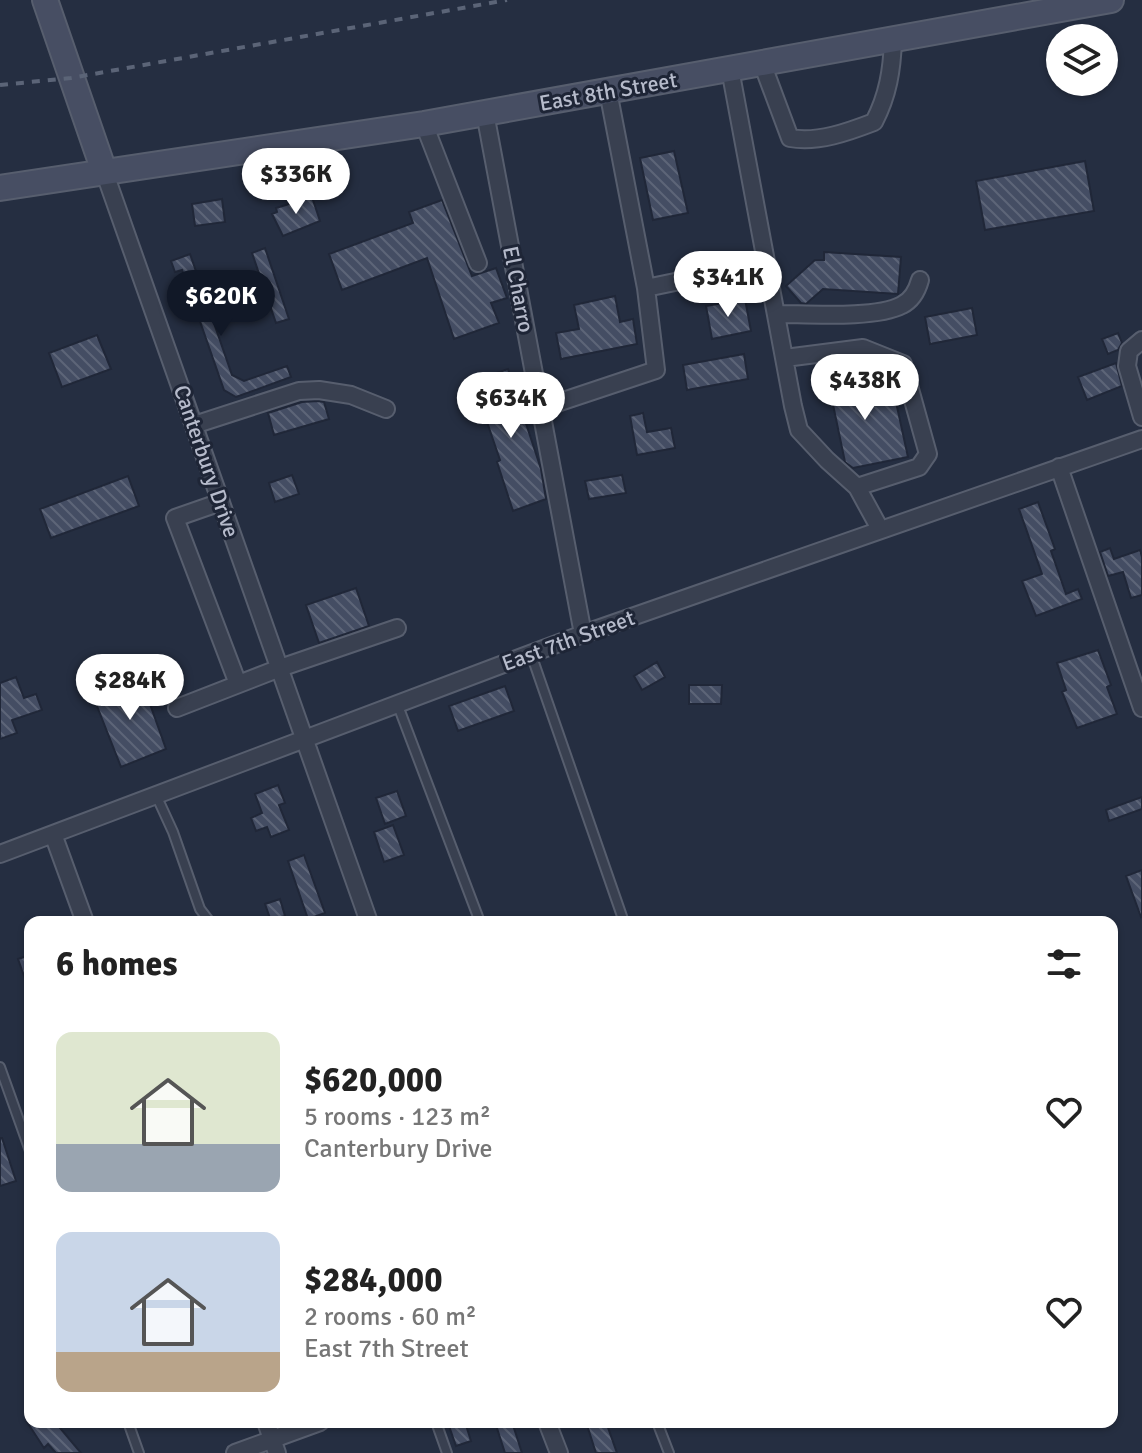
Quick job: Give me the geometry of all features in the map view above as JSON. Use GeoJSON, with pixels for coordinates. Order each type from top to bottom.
{"type":"FeatureCollection","features":[{"type":"Feature","properties":{"kind":"main road","name":"Canterbury Drive"},"geometry":{"type":"LineString","coordinates":[[45,0],[104,171]]}},
{"type":"Feature","properties":{"kind":"main road","name":"East 8th Street"},"geometry":{"type":"LineString","coordinates":[[0,188],[424,124],[1111,0]]}},
{"type":"Feature","properties":{"kind":"street"},"geometry":{"type":"LineString","coordinates":[[762,63],[790,138],[800,140],[842,134],[874,122],[885,101],[892,68],[893,40]]}},
{"type":"Feature","properties":{"kind":"street"},"geometry":{"type":"LineString","coordinates":[[730,69],[799,430],[857,487],[880,529]]}},
{"type":"Feature","properties":{"kind":"street"},"geometry":{"type":"LineString","coordinates":[[542,408],[656,370],[646,288],[608,91]]}},
{"type":"Feature","properties":{"kind":"street","name":"El Charro"},"geometry":{"type":"LineString","coordinates":[[485,113],[583,634]]}},
{"type":"Feature","properties":{"kind":"street"},"geometry":{"type":"LineString","coordinates":[[424,124],[478,263]]}},
{"type":"Feature","properties":{"kind":"street","name":"Canterbury Drive"},"geometry":{"type":"LineString","coordinates":[[104,171],[367,916]]}},
{"type":"Feature","properties":{"kind":"street"},"geometry":{"type":"LineString","coordinates":[[646,288],[767,263]]}},
{"type":"Feature","properties":{"kind":"street"},"geometry":{"type":"LineString","coordinates":[[777,314],[885,311],[911,298],[920,280]]}},
{"type":"Feature","properties":{"kind":"street"},"geometry":{"type":"LineString","coordinates":[[1142,340],[1129,351],[1127,366],[1142,417]]}},
{"type":"Feature","properties":{"kind":"street"},"geometry":{"type":"LineString","coordinates":[[785,358],[863,348],[903,364],[928,454],[919,467],[857,487]]}},
{"type":"Feature","properties":{"kind":"street"},"geometry":{"type":"LineString","coordinates":[[194,425],[299,391],[319,390],[351,395],[386,409]]}},
{"type":"Feature","properties":{"kind":"street","name":"East 7th Street"},"geometry":{"type":"LineString","coordinates":[[0,854],[583,634],[1142,439]]}},
{"type":"Feature","properties":{"kind":"street"},"geometry":{"type":"LineString","coordinates":[[1059,467],[1142,708]]}},
{"type":"Feature","properties":{"kind":"street"},"geometry":{"type":"LineString","coordinates":[[221,502],[175,518],[238,684]]}},
{"type":"Feature","properties":{"kind":"street"},"geometry":{"type":"LineString","coordinates":[[177,708],[397,628]]}},
{"type":"Feature","properties":{"kind":"street"},"geometry":{"type":"LineString","coordinates":[[53,834],[83,916]]}},
{"type":"Feature","properties":{"kind":"street"},"geometry":{"type":"LineString","coordinates":[[235,1453],[274,1446],[308,1428]]}},
{"type":"Feature","properties":{"kind":"street"},"geometry":{"type":"LineString","coordinates":[[549,1428],[559,1453]]}},
{"type":"Feature","properties":{"kind":"lane"},"geometry":{"type":"LineString","coordinates":[[531,653],[622,916]]}},
{"type":"Feature","properties":{"kind":"lane"},"geometry":{"type":"LineString","coordinates":[[397,703],[478,916]]}},
{"type":"Feature","properties":{"kind":"lane"},"geometry":{"type":"LineString","coordinates":[[155,795],[205,916]]}},
{"type":"Feature","properties":{"kind":"lane"},"geometry":{"type":"LineString","coordinates":[[0,1067],[24,1134]]}},
{"type":"Feature","properties":{"kind":"lane"},"geometry":{"type":"LineString","coordinates":[[130,1428],[139,1453]]}},
{"type":"Feature","properties":{"kind":"lane"},"geometry":{"type":"LineString","coordinates":[[438,1428],[447,1453]]}},
{"type":"Feature","properties":{"kind":"lane"},"geometry":{"type":"LineString","coordinates":[[659,1428],[669,1453]]}},
{"type":"Feature","properties":{"kind":"building"},"geometry":{"type":"Polygon","coordinates":[[[674,151],[688,213],[653,220],[640,158],[674,151]]]}},
{"type":"Feature","properties":{"kind":"building"},"geometry":{"type":"Polygon","coordinates":[[[1085,161],[1094,211],[985,230],[976,181],[1085,161]]]}},
{"type":"Feature","properties":{"kind":"building"},"geometry":{"type":"Polygon","coordinates":[[[312,197],[320,221],[283,236],[272,214],[277,212],[276,208],[312,197]]]}},
{"type":"Feature","properties":{"kind":"building"},"geometry":{"type":"Polygon","coordinates":[[[222,199],[225,222],[195,226],[192,204],[222,199]]]}},
{"type":"Feature","properties":{"kind":"building"},"geometry":{"type":"Polygon","coordinates":[[[442,200],[472,276],[496,268],[507,298],[491,303],[499,323],[454,339],[427,258],[342,290],[329,254],[413,223],[409,212],[442,200]]]}},
{"type":"Feature","properties":{"kind":"building"},"geometry":{"type":"Polygon","coordinates":[[[265,248],[289,319],[276,323],[252,253],[265,248]]]}},
{"type":"Feature","properties":{"kind":"building"},"geometry":{"type":"Polygon","coordinates":[[[824,252],[901,257],[898,294],[823,289],[806,304],[801,303],[786,286],[815,260],[824,260],[824,252]]]}},
{"type":"Feature","properties":{"kind":"building"},"geometry":{"type":"Polygon","coordinates":[[[190,254],[232,375],[244,381],[287,366],[291,377],[236,397],[224,390],[182,270],[175,272],[171,261],[190,254]]]}},
{"type":"Feature","properties":{"kind":"building"},"geometry":{"type":"Polygon","coordinates":[[[615,296],[620,322],[633,319],[637,344],[561,359],[556,333],[579,329],[574,305],[615,296]]]}},
{"type":"Feature","properties":{"kind":"building"},"geometry":{"type":"Polygon","coordinates":[[[745,299],[751,331],[712,339],[706,306],[745,299]]]}},
{"type":"Feature","properties":{"kind":"building"},"geometry":{"type":"Polygon","coordinates":[[[972,308],[977,335],[930,344],[925,317],[972,308]]]}},
{"type":"Feature","properties":{"kind":"building"},"geometry":{"type":"Polygon","coordinates":[[[1118,333],[1122,343],[1118,350],[1108,354],[1102,339],[1118,333]]]}},
{"type":"Feature","properties":{"kind":"building"},"geometry":{"type":"Polygon","coordinates":[[[97,335],[111,369],[62,387],[49,353],[97,335]]]}},
{"type":"Feature","properties":{"kind":"building"},"geometry":{"type":"Polygon","coordinates":[[[744,354],[748,379],[687,390],[683,365],[744,354]]]}},
{"type":"Feature","properties":{"kind":"building"},"geometry":{"type":"Polygon","coordinates":[[[1116,363],[1122,386],[1087,400],[1078,377],[1116,363]]]}},
{"type":"Feature","properties":{"kind":"building"},"geometry":{"type":"Polygon","coordinates":[[[508,369],[541,469],[546,499],[513,511],[497,462],[500,460],[473,381],[508,369]]]}},
{"type":"Feature","properties":{"kind":"building"},"geometry":{"type":"Polygon","coordinates":[[[860,369],[865,394],[879,391],[882,404],[896,402],[908,457],[853,468],[845,462],[827,376],[860,369]]]}},
{"type":"Feature","properties":{"kind":"building"},"geometry":{"type":"Polygon","coordinates":[[[302,402],[324,402],[329,419],[274,435],[268,413],[302,402]]]}},
{"type":"Feature","properties":{"kind":"building"},"geometry":{"type":"Polygon","coordinates":[[[643,413],[647,432],[671,428],[675,448],[637,455],[630,416],[643,413]]]}},
{"type":"Feature","properties":{"kind":"building"},"geometry":{"type":"Polygon","coordinates":[[[292,475],[299,494],[275,502],[269,483],[292,475]]]}},
{"type":"Feature","properties":{"kind":"building"},"geometry":{"type":"Polygon","coordinates":[[[622,475],[626,493],[589,499],[585,481],[622,475]]]}},
{"type":"Feature","properties":{"kind":"building"},"geometry":{"type":"Polygon","coordinates":[[[128,476],[139,506],[51,538],[40,509],[128,476]]]}},
{"type":"Feature","properties":{"kind":"building"},"geometry":{"type":"Polygon","coordinates":[[[1038,502],[1055,549],[1051,551],[1066,594],[1078,589],[1082,599],[1036,616],[1022,581],[1042,574],[1019,509],[1038,502]]]}},
{"type":"Feature","properties":{"kind":"building"},"geometry":{"type":"Polygon","coordinates":[[[1110,548],[1114,559],[1140,550],[1142,595],[1131,598],[1123,572],[1108,576],[1100,552],[1110,548]]]}},
{"type":"Feature","properties":{"kind":"building"},"geometry":{"type":"Polygon","coordinates":[[[356,588],[369,626],[319,643],[306,605],[356,588]]]}},
{"type":"Feature","properties":{"kind":"building"},"geometry":{"type":"Polygon","coordinates":[[[1098,650],[1111,685],[1107,687],[1117,714],[1077,728],[1062,692],[1066,690],[1057,663],[1098,650]]]}},
{"type":"Feature","properties":{"kind":"building"},"geometry":{"type":"Polygon","coordinates":[[[657,662],[665,677],[642,690],[634,676],[657,662]]]}},
{"type":"Feature","properties":{"kind":"building"},"geometry":{"type":"Polygon","coordinates":[[[16,677],[24,698],[36,694],[42,710],[12,720],[17,733],[0,739],[0,683],[16,677]]]}},
{"type":"Feature","properties":{"kind":"building"},"geometry":{"type":"Polygon","coordinates":[[[141,679],[166,749],[121,767],[93,696],[141,679]]]}},
{"type":"Feature","properties":{"kind":"building"},"geometry":{"type":"Polygon","coordinates":[[[689,685],[722,685],[721,704],[689,704],[689,685]]]}},
{"type":"Feature","properties":{"kind":"building"},"geometry":{"type":"Polygon","coordinates":[[[505,686],[514,711],[458,731],[449,706],[505,686]]]}},
{"type":"Feature","properties":{"kind":"building"},"geometry":{"type":"Polygon","coordinates":[[[278,785],[285,803],[279,805],[289,830],[271,837],[267,827],[256,831],[251,818],[262,813],[255,794],[278,785]]]}},
{"type":"Feature","properties":{"kind":"building"},"geometry":{"type":"Polygon","coordinates":[[[397,791],[406,816],[385,824],[376,798],[397,791]]]}},
{"type":"Feature","properties":{"kind":"building"},"geometry":{"type":"Polygon","coordinates":[[[1142,797],[1142,809],[1109,821],[1106,810],[1142,797]]]}},
{"type":"Feature","properties":{"kind":"building"},"geometry":{"type":"Polygon","coordinates":[[[393,825],[404,855],[384,862],[374,832],[393,825]]]}},
{"type":"Feature","properties":{"kind":"building"},"geometry":{"type":"Polygon","coordinates":[[[304,855],[325,913],[307,916],[288,861],[304,855]]]}},
{"type":"Feature","properties":{"kind":"building"},"geometry":{"type":"Polygon","coordinates":[[[1142,870],[1142,916],[1141,917],[1126,876],[1142,870]]]}},
{"type":"Feature","properties":{"kind":"building"},"geometry":{"type":"Polygon","coordinates":[[[280,899],[285,916],[269,916],[265,904],[280,899]]]}},
{"type":"Feature","properties":{"kind":"building"},"geometry":{"type":"Polygon","coordinates":[[[24,957],[24,976],[18,959],[24,957]]]}},
{"type":"Feature","properties":{"kind":"building"},"geometry":{"type":"Polygon","coordinates":[[[0,1138],[16,1181],[0,1186],[0,1138]]]}},
{"type":"Feature","properties":{"kind":"building"},"geometry":{"type":"Polygon","coordinates":[[[31,1428],[60,1428],[81,1453],[56,1453],[48,1444],[44,1448],[31,1428]]]}},
{"type":"Feature","properties":{"kind":"building"},"geometry":{"type":"Polygon","coordinates":[[[450,1428],[467,1428],[471,1441],[456,1446],[450,1428]]]}},
{"type":"Feature","properties":{"kind":"building"},"geometry":{"type":"Polygon","coordinates":[[[497,1428],[514,1428],[522,1453],[505,1453],[497,1428]]]}},
{"type":"Feature","properties":{"kind":"building"},"geometry":{"type":"Polygon","coordinates":[[[588,1428],[608,1428],[617,1453],[596,1453],[588,1428]]]}},
{"type":"Feature","properties":{"kind":"railway"},"geometry":{"type":"LineString","coordinates":[[0,85],[71,78],[507,0]]}}]}
